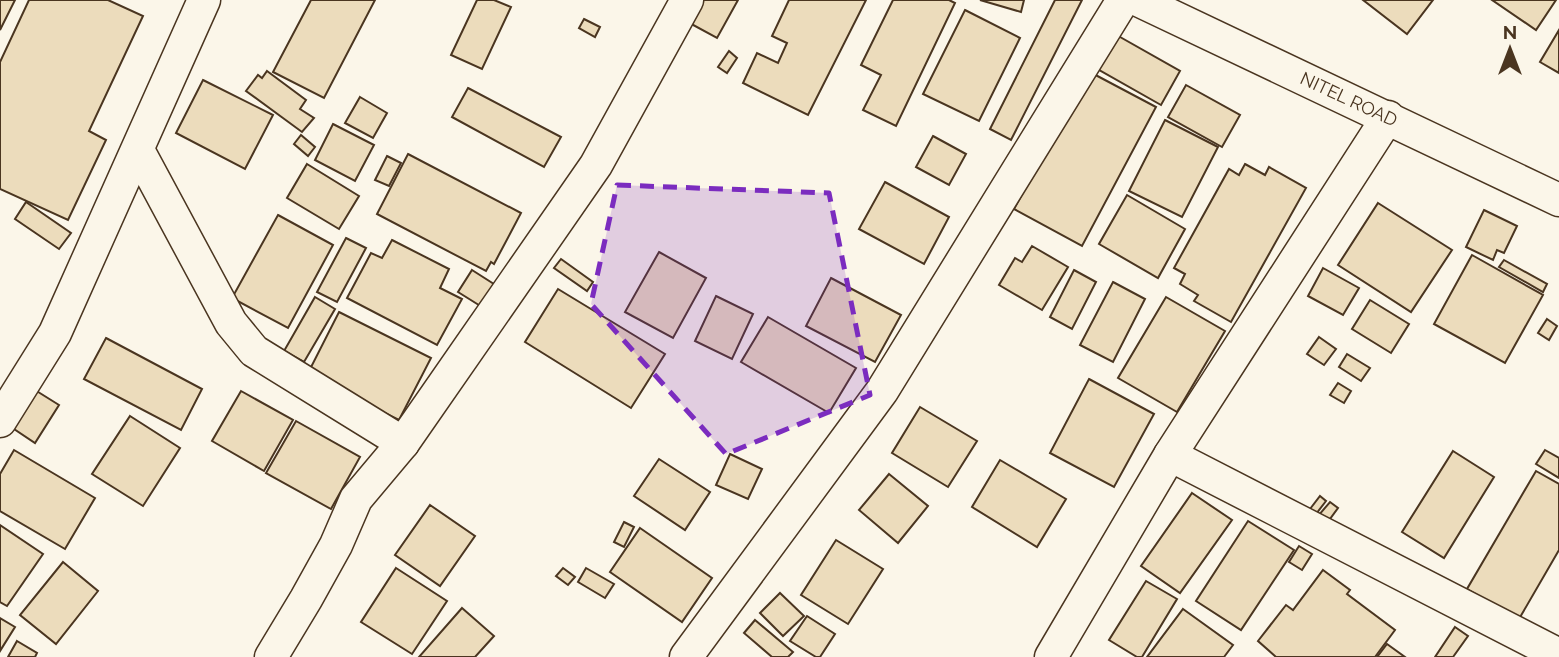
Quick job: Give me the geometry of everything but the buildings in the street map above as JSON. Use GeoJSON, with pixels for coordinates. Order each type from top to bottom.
{"type":"FeatureCollection","features":[{"type":"Feature","properties":{"kind":"street"},"geometry":{"type":"LineString","coordinates":[[0,421],[55,333],[204,0]]}},
{"type":"Feature","properties":{"kind":"street"},"geometry":{"type":"LineString","coordinates":[[271,657],[336,545],[356,499],[403,443],[596,165],[687,0]]}},
{"type":"Feature","properties":{"kind":"street"},"geometry":{"type":"LineString","coordinates":[[686,657],[883,391],[1123,0]]}},
{"type":"Feature","properties":{"kind":"street","name":"NITEL ROAD"},"geometry":{"type":"LineString","coordinates":[[1138,0],[1559,200]]}},
{"type":"Feature","properties":{"kind":"street"},"geometry":{"type":"LineString","coordinates":[[1051,657],[1170,455],[1388,117]]}},
{"type":"Feature","properties":{"kind":"street"},"geometry":{"type":"LineString","coordinates":[[138,150],[231,323],[254,351],[403,443]]}},
{"type":"Feature","properties":{"kind":"street"},"geometry":{"type":"LineString","coordinates":[[1170,455],[1559,655]]}},
{"type":"Feature","properties":{"kind":"highlighted area"},"geometry":{"type":"Polygon","coordinates":[[[617,185],[829,193],[870,395],[726,454],[591,304],[617,185]]]}}]}
